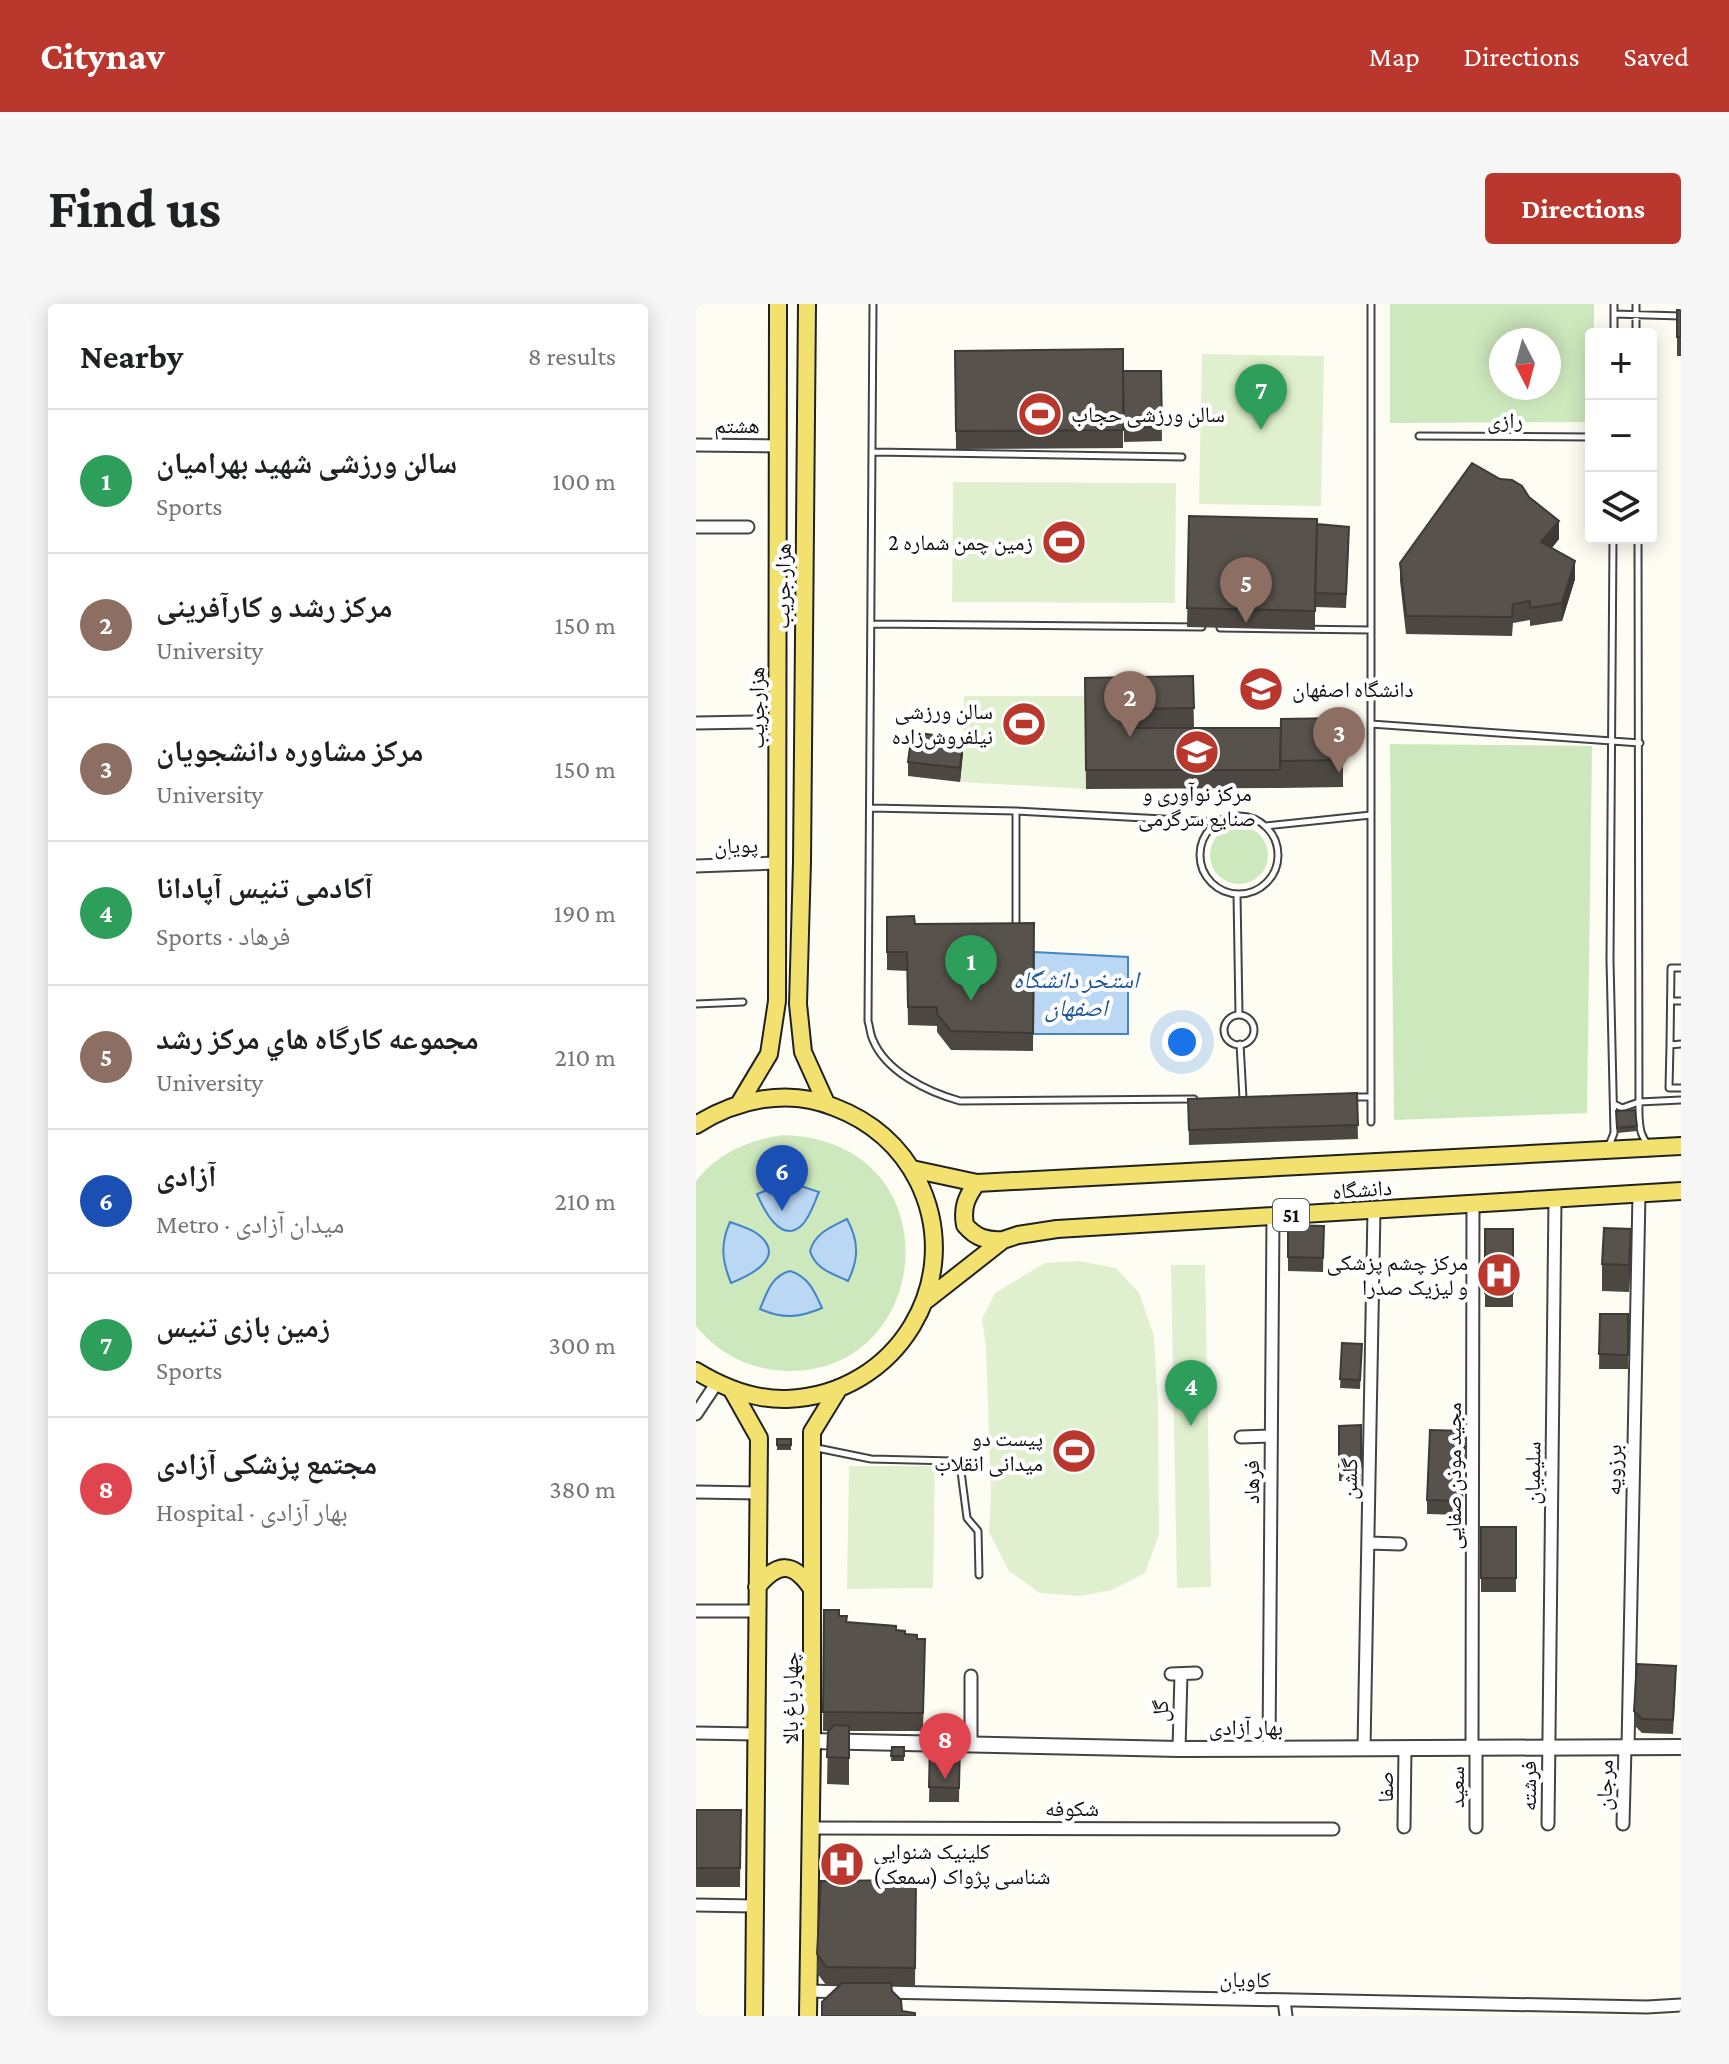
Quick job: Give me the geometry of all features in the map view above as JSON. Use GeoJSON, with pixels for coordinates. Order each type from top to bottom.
{"type":"FeatureCollection","features":[{"type":"Feature","properties":{"kind":"main road","name":"هزارجریب"},"geometry":{"type":"LineString","coordinates":[[739,1104],[769,1054],[777,1001],[778,304]]}},
{"type":"Feature","properties":{"kind":"main road","name":"هزار جریب"},"geometry":{"type":"LineString","coordinates":[[807,304],[798,1004],[803,1052],[826,1103]]}},
{"type":"Feature","properties":{"kind":"main road"},"geometry":{"type":"LineString","coordinates":[[778,764],[803,764]]}},
{"type":"Feature","properties":{"kind":"main road"},"geometry":{"type":"LineString","coordinates":[[696,1125],[713,1114],[739,1104],[767,1098],[797,1098],[826,1103],[852,1114],[875,1128],[896,1147],[912,1169],[925,1194],[935,1248],[932,1276],[924,1302],[910,1330],[891,1354],[866,1374],[839,1388],[813,1396],[786,1399],[759,1397],[724,1387],[696,1371]]}},
{"type":"Feature","properties":{"kind":"main road","name":"دانشگاه"},"geometry":{"type":"LineString","coordinates":[[912,1169],[977,1183],[1681,1146]]}},
{"type":"Feature","properties":{"kind":"main road"},"geometry":{"type":"LineString","coordinates":[[977,1183],[966,1199],[965,1225],[978,1237],[990,1241],[1003,1240]]}},
{"type":"Feature","properties":{"kind":"main road","name":"دانشگاه"},"geometry":{"type":"LineString","coordinates":[[924,1302],[1003,1240],[1057,1229],[1681,1191]]}},
{"type":"Feature","properties":{"kind":"main road","name":"چهار باغ بالا"},"geometry":{"type":"LineString","coordinates":[[724,1387],[759,1438],[756,1734],[748,1818],[754,1906],[754,2016]]}},
{"type":"Feature","properties":{"kind":"main road","name":"چهار باغ بالا"},"geometry":{"type":"LineString","coordinates":[[808,2016],[812,1432],[839,1388]]}},
{"type":"Feature","properties":{"kind":"main road"},"geometry":{"type":"LineString","coordinates":[[757,1587],[769,1573],[794,1569],[812,1589]]}},
{"type":"Feature","properties":{"kind":"street","name":"هشتم"},"geometry":{"type":"LineString","coordinates":[[696,445],[778,446]]}},
{"type":"Feature","properties":{"kind":"street"},"geometry":{"type":"LineString","coordinates":[[696,527],[748,527]]}},
{"type":"Feature","properties":{"kind":"street"},"geometry":{"type":"LineString","coordinates":[[696,723],[755,722]]}},
{"type":"Feature","properties":{"kind":"street","name":"پویان"},"geometry":{"type":"LineString","coordinates":[[696,866],[778,863]]}},
{"type":"Feature","properties":{"kind":"street","name":"برزویه"},"geometry":{"type":"LineString","coordinates":[[1626,1747],[1639,1194]]}},
{"type":"Feature","properties":{"kind":"street","name":"سلیمیان"},"geometry":{"type":"LineString","coordinates":[[1548,1747],[1555,1199]]}},
{"type":"Feature","properties":{"kind":"street","name":"مجید موذن صفایی"},"geometry":{"type":"LineString","coordinates":[[1473,1204],[1474,1747]]}},
{"type":"Feature","properties":{"kind":"street","name":"گلشن"},"geometry":{"type":"LineString","coordinates":[[1364,1748],[1374,1210]]}},
{"type":"Feature","properties":{"kind":"street","name":"فرهاد"},"geometry":{"type":"LineString","coordinates":[[1269,1749],[1273,1216]]}},
{"type":"Feature","properties":{"kind":"street"},"geometry":{"type":"LineString","coordinates":[[696,1414],[724,1387]]}},
{"type":"Feature","properties":{"kind":"street"},"geometry":{"type":"LineString","coordinates":[[1241,1437],[1271,1436]]}},
{"type":"Feature","properties":{"kind":"street"},"geometry":{"type":"LineString","coordinates":[[696,1492],[759,1493]]}},
{"type":"Feature","properties":{"kind":"street"},"geometry":{"type":"LineString","coordinates":[[1368,1543],[1400,1544]]}},
{"type":"Feature","properties":{"kind":"street"},"geometry":{"type":"LineString","coordinates":[[696,1611],[757,1611]]}},
{"type":"Feature","properties":{"kind":"street","name":"گل"},"geometry":{"type":"LineString","coordinates":[[1179,1749],[1176,1674],[1196,1673]]}},
{"type":"Feature","properties":{"kind":"street"},"geometry":{"type":"LineString","coordinates":[[971,1676],[971,1744]]}},
{"type":"Feature","properties":{"kind":"street"},"geometry":{"type":"LineString","coordinates":[[696,1733],[756,1734]]}},
{"type":"Feature","properties":{"kind":"street","name":"بهار آزادی"},"geometry":{"type":"LineString","coordinates":[[812,1741],[1179,1749],[1681,1747]]}},
{"type":"Feature","properties":{"kind":"street","name":"سعید"},"geometry":{"type":"LineString","coordinates":[[1474,1747],[1476,1827]]}},
{"type":"Feature","properties":{"kind":"street","name":"فرشته"},"geometry":{"type":"LineString","coordinates":[[1548,1747],[1548,1824]]}},
{"type":"Feature","properties":{"kind":"street","name":"مرجان"},"geometry":{"type":"LineString","coordinates":[[1623,1824],[1626,1747]]}},
{"type":"Feature","properties":{"kind":"street","name":"صفا"},"geometry":{"type":"LineString","coordinates":[[1404,1827],[1405,1748]]}},
{"type":"Feature","properties":{"kind":"street","name":"شکوفه"},"geometry":{"type":"LineString","coordinates":[[810,1828],[1333,1829]]}},
{"type":"Feature","properties":{"kind":"street"},"geometry":{"type":"LineString","coordinates":[[696,1905],[754,1906]]}},
{"type":"Feature","properties":{"kind":"street"},"geometry":{"type":"LineString","coordinates":[[808,1991],[856,1992]]}},
{"type":"Feature","properties":{"kind":"street","name":"کاویان"},"geometry":{"type":"LineString","coordinates":[[872,1992],[1647,2011],[1681,2005]]}},
{"type":"Feature","properties":{"kind":"street"},"geometry":{"type":"LineString","coordinates":[[1284,2000],[1286,2016]]}},
{"type":"Feature","properties":{"kind":"lane"},"geometry":{"type":"LineString","coordinates":[[873,304],[868,1021],[873,1040],[883,1056],[916,1084],[960,1101],[1197,1099]]}},
{"type":"Feature","properties":{"kind":"lane"},"geometry":{"type":"LineString","coordinates":[[1371,304],[1371,1122]]}},
{"type":"Feature","properties":{"kind":"lane"},"geometry":{"type":"LineString","coordinates":[[1614,304],[1614,328]]}},
{"type":"Feature","properties":{"kind":"lane"},"geometry":{"type":"LineString","coordinates":[[1636,304],[1636,328]]}},
{"type":"Feature","properties":{"kind":"lane"},"geometry":{"type":"LineString","coordinates":[[1614,314],[1681,316]]}},
{"type":"Feature","properties":{"kind":"lane","name":"رازی"},"geometry":{"type":"LineString","coordinates":[[1419,436],[1585,437]]}},
{"type":"Feature","properties":{"kind":"lane"},"geometry":{"type":"LineString","coordinates":[[873,452],[1182,457]]}},
{"type":"Feature","properties":{"kind":"lane"},"geometry":{"type":"LineString","coordinates":[[1602,1150],[1610,1143],[1614,1133],[1610,960],[1613,544]]}},
{"type":"Feature","properties":{"kind":"lane"},"geometry":{"type":"LineString","coordinates":[[1638,544],[1639,1102],[1640,1131],[1652,1148]]}},
{"type":"Feature","properties":{"kind":"lane"},"geometry":{"type":"LineString","coordinates":[[871,624],[1371,630]]}},
{"type":"Feature","properties":{"kind":"lane"},"geometry":{"type":"LineString","coordinates":[[1371,724],[1640,743]]}},
{"type":"Feature","properties":{"kind":"lane"},"geometry":{"type":"LineString","coordinates":[[870,808],[1016,811],[1218,822]]}},
{"type":"Feature","properties":{"kind":"lane"},"geometry":{"type":"LineString","coordinates":[[1016,811],[1016,930]]}},
{"type":"Feature","properties":{"kind":"lane"},"geometry":{"type":"LineString","coordinates":[[1265,826],[1371,815]]}},
{"type":"Feature","properties":{"kind":"lane"},"geometry":{"type":"LineString","coordinates":[[1232,817],[1256,820],[1265,826],[1277,843],[1278,857],[1271,879],[1260,889],[1237,894],[1224,892],[1208,880],[1200,855],[1207,832],[1218,822],[1232,817]]}},
{"type":"Feature","properties":{"kind":"lane"},"geometry":{"type":"LineString","coordinates":[[1237,894],[1239,1015]]}},
{"type":"Feature","properties":{"kind":"lane"},"geometry":{"type":"LineString","coordinates":[[1681,968],[1671,968],[1669,1088],[1681,1088]]}},
{"type":"Feature","properties":{"kind":"lane"},"geometry":{"type":"LineString","coordinates":[[1671,1001],[1681,1001]]}},
{"type":"Feature","properties":{"kind":"lane"},"geometry":{"type":"LineString","coordinates":[[696,1004],[743,1002]]}},
{"type":"Feature","properties":{"kind":"lane"},"geometry":{"type":"LineString","coordinates":[[1239,1015],[1249,1018],[1254,1028],[1252,1037],[1240,1044],[1229,1040],[1224,1031],[1229,1019],[1239,1015]]}},
{"type":"Feature","properties":{"kind":"lane"},"geometry":{"type":"LineString","coordinates":[[1240,1044],[1243,1098]]}},
{"type":"Feature","properties":{"kind":"lane"},"geometry":{"type":"LineString","coordinates":[[1670,1045],[1681,1044]]}},
{"type":"Feature","properties":{"kind":"lane"},"geometry":{"type":"LineString","coordinates":[[1339,1097],[1371,1097]]}},
{"type":"Feature","properties":{"kind":"lane"},"geometry":{"type":"LineString","coordinates":[[1613,1104],[1622,1108],[1639,1102],[1681,1100]]}},
{"type":"Feature","properties":{"kind":"lane"},"geometry":{"type":"LineString","coordinates":[[812,1447],[871,1459],[953,1461],[960,1464],[967,1518],[978,1531],[979,1575]]}},
{"type":"Feature","properties":{"kind":"green space"},"geometry":{"type":"Polygon","coordinates":[[[1390,304],[1594,304],[1594,328],[1585,328],[1585,422],[1390,423],[1390,304]]]}},
{"type":"Feature","properties":{"kind":"green space"},"geometry":{"type":"Polygon","coordinates":[[[1202,354],[1324,356],[1321,506],[1199,504],[1202,354]]]}},
{"type":"Feature","properties":{"kind":"green space","name":"زمین چمن شماره 2"},"geometry":{"type":"Polygon","coordinates":[[[953,482],[1176,483],[1175,603],[952,602],[953,482]]]}},
{"type":"Feature","properties":{"kind":"green space","name":"سالن ورزشی نیلفروش‌زاده"},"geometry":{"type":"Polygon","coordinates":[[[964,696],[1085,696],[1086,789],[960,782],[964,696]]]}},
{"type":"Feature","properties":{"kind":"green space"},"geometry":{"type":"Polygon","coordinates":[[[1390,744],[1592,746],[1587,1113],[1394,1120],[1390,744]]]}},
{"type":"Feature","properties":{"kind":"green space"},"geometry":{"type":"Polygon","coordinates":[[[1239,826],[1250,828],[1259,835],[1266,844],[1266,866],[1259,875],[1250,882],[1239,884],[1228,882],[1219,875],[1212,866],[1210,855],[1212,844],[1219,835],[1228,828],[1239,826]]]}},
{"type":"Feature","properties":{"kind":"green space"},"geometry":{"type":"Polygon","coordinates":[[[783,1135],[840,1147],[879,1176],[901,1216],[905,1261],[894,1305],[868,1342],[828,1365],[774,1370],[730,1356],[696,1326],[696,1181],[714,1163],[735,1149],[783,1135]]]}},
{"type":"Feature","properties":{"kind":"green space","name":"پیست دو میدانی انقلاب"},"geometry":{"type":"Polygon","coordinates":[[[1079,1261],[1116,1268],[1139,1293],[1154,1336],[1159,1534],[1145,1573],[1112,1590],[1080,1596],[1040,1593],[1009,1571],[989,1532],[991,1496],[986,1346],[982,1319],[995,1293],[1045,1263],[1079,1261]]]}},
{"type":"Feature","properties":{"kind":"green space"},"geometry":{"type":"Polygon","coordinates":[[[1171,1265],[1205,1265],[1211,1587],[1177,1588],[1171,1265]]]}},
{"type":"Feature","properties":{"kind":"green space"},"geometry":{"type":"Polygon","coordinates":[[[849,1466],[935,1466],[933,1588],[847,1589],[849,1466]]]}},
{"type":"Feature","properties":{"kind":"water","name":"استخر دانشگاه اصفهان"},"geometry":{"type":"Polygon","coordinates":[[[1034,952],[1128,957],[1128,1034],[1033,1034],[1034,952]]]}},
{"type":"Feature","properties":{"kind":"water"},"geometry":{"type":"Polygon","coordinates":[[[784,1184],[795,1184],[819,1192],[807,1219],[801,1226],[786,1231],[773,1222],[757,1194],[784,1184]]]}},
{"type":"Feature","properties":{"kind":"water"},"geometry":{"type":"Polygon","coordinates":[[[847,1219],[856,1250],[848,1281],[820,1267],[810,1251],[820,1235],[847,1219]]]}},
{"type":"Feature","properties":{"kind":"water"},"geometry":{"type":"Polygon","coordinates":[[[730,1222],[761,1237],[769,1255],[760,1267],[731,1283],[723,1252],[730,1222]]]}},
{"type":"Feature","properties":{"kind":"water"},"geometry":{"type":"Polygon","coordinates":[[[790,1271],[806,1281],[822,1308],[791,1316],[760,1309],[774,1281],[790,1271]]]}},
{"type":"Feature","properties":{"kind":"building"},"geometry":{"type":"Polygon","coordinates":[[[1677,310],[1681,310],[1681,337],[1677,337],[1677,310]]]}},
{"type":"Feature","properties":{"kind":"building","name":"سالن ورزشی حجاب"},"geometry":{"type":"Polygon","coordinates":[[[1123,349],[1123,430],[956,431],[955,351],[1123,349]]]}},
{"type":"Feature","properties":{"kind":"building"},"geometry":{"type":"Polygon","coordinates":[[[1123,371],[1161,371],[1162,427],[1124,428],[1123,371]]]}},
{"type":"Feature","properties":{"kind":"building"},"geometry":{"type":"Polygon","coordinates":[[[1472,463],[1500,479],[1512,480],[1522,486],[1529,497],[1559,521],[1541,542],[1575,561],[1562,603],[1530,608],[1530,601],[1513,604],[1512,617],[1406,616],[1400,563],[1472,463]]]}},
{"type":"Feature","properties":{"kind":"building"},"geometry":{"type":"Polygon","coordinates":[[[1189,516],[1317,519],[1315,611],[1187,608],[1189,516]]]}},
{"type":"Feature","properties":{"kind":"building"},"geometry":{"type":"Polygon","coordinates":[[[1317,524],[1349,527],[1346,594],[1315,593],[1317,524]]]}},
{"type":"Feature","properties":{"kind":"building"},"geometry":{"type":"Polygon","coordinates":[[[1193,676],[1194,708],[1134,709],[1135,728],[1281,728],[1280,770],[1086,770],[1085,678],[1193,676]]]}},
{"type":"Feature","properties":{"kind":"building"},"geometry":{"type":"Polygon","coordinates":[[[1343,718],[1343,760],[1280,761],[1281,719],[1343,718]]]}},
{"type":"Feature","properties":{"kind":"building"},"geometry":{"type":"Polygon","coordinates":[[[912,732],[963,739],[960,768],[908,762],[912,732]]]}},
{"type":"Feature","properties":{"kind":"building"},"geometry":{"type":"Polygon","coordinates":[[[914,916],[915,924],[1034,923],[1033,1033],[951,1031],[937,1014],[937,1007],[908,1007],[907,952],[887,952],[887,917],[914,916]]]}},
{"type":"Feature","properties":{"kind":"building"},"geometry":{"type":"Polygon","coordinates":[[[1357,1093],[1358,1125],[1189,1130],[1188,1099],[1357,1093]]]}},
{"type":"Feature","properties":{"kind":"building"},"geometry":{"type":"Polygon","coordinates":[[[1635,1110],[1637,1126],[1617,1128],[1616,1111],[1635,1110]]]}},
{"type":"Feature","properties":{"kind":"building"},"geometry":{"type":"Polygon","coordinates":[[[1288,1225],[1324,1226],[1323,1258],[1288,1257],[1288,1225]]]}},
{"type":"Feature","properties":{"kind":"building"},"geometry":{"type":"Polygon","coordinates":[[[1604,1228],[1631,1229],[1629,1265],[1602,1264],[1604,1228]]]}},
{"type":"Feature","properties":{"kind":"building","name":"مرکز چشم پزشکی و لیزیک صدرا"},"geometry":{"type":"Polygon","coordinates":[[[1485,1229],[1513,1229],[1513,1293],[1485,1293],[1485,1229]]]}},
{"type":"Feature","properties":{"kind":"building"},"geometry":{"type":"Polygon","coordinates":[[[1600,1314],[1628,1314],[1628,1355],[1599,1354],[1600,1314]]]}},
{"type":"Feature","properties":{"kind":"building"},"geometry":{"type":"Polygon","coordinates":[[[1342,1343],[1362,1344],[1360,1380],[1340,1379],[1342,1343]]]}},
{"type":"Feature","properties":{"kind":"building"},"geometry":{"type":"Polygon","coordinates":[[[1361,1425],[1361,1467],[1339,1467],[1339,1426],[1361,1425]]]}},
{"type":"Feature","properties":{"kind":"building"},"geometry":{"type":"Polygon","coordinates":[[[1430,1430],[1465,1431],[1462,1501],[1427,1500],[1430,1430]]]}},
{"type":"Feature","properties":{"kind":"building"},"geometry":{"type":"Polygon","coordinates":[[[777,1439],[791,1439],[791,1445],[777,1445],[777,1439]]]}},
{"type":"Feature","properties":{"kind":"building"},"geometry":{"type":"Polygon","coordinates":[[[1481,1527],[1516,1527],[1516,1578],[1481,1578],[1481,1527]]]}},
{"type":"Feature","properties":{"kind":"building"},"geometry":{"type":"Polygon","coordinates":[[[824,1610],[839,1610],[839,1616],[847,1616],[846,1622],[896,1626],[896,1630],[925,1639],[923,1713],[823,1712],[824,1610]]]}},
{"type":"Feature","properties":{"kind":"building"},"geometry":{"type":"Polygon","coordinates":[[[1637,1664],[1676,1666],[1673,1720],[1642,1719],[1634,1711],[1637,1664]]]}},
{"type":"Feature","properties":{"kind":"building"},"geometry":{"type":"Polygon","coordinates":[[[834,1725],[849,1726],[849,1758],[827,1757],[828,1732],[834,1725]]]}},
{"type":"Feature","properties":{"kind":"building"},"geometry":{"type":"Polygon","coordinates":[[[930,1741],[960,1742],[959,1788],[929,1787],[930,1741]]]}},
{"type":"Feature","properties":{"kind":"building"},"geometry":{"type":"Polygon","coordinates":[[[892,1747],[904,1747],[904,1756],[891,1756],[892,1747]]]}},
{"type":"Feature","properties":{"kind":"building"},"geometry":{"type":"Polygon","coordinates":[[[696,1810],[741,1810],[740,1868],[696,1868],[696,1810]]]}},
{"type":"Feature","properties":{"kind":"building"},"geometry":{"type":"Polygon","coordinates":[[[916,1880],[915,1968],[826,1967],[817,1954],[821,1881],[916,1880]]]}},
{"type":"Feature","properties":{"kind":"building"},"geometry":{"type":"Polygon","coordinates":[[[842,1983],[891,1983],[892,1991],[901,2000],[902,2011],[915,2013],[915,2016],[822,2016],[822,2002],[842,1983]]]}},
{"type":"Feature","properties":{"kind":"place","name":"سالن ورزشی حجاب"},"geometry":{"type":"Point","coordinates":[1040,414]}},
{"type":"Feature","properties":{"kind":"place","name":"زمین بازی تنیس"},"geometry":{"type":"Point","coordinates":[1261,430]}},
{"type":"Feature","properties":{"kind":"place","name":"زمین چمن شماره 2"},"geometry":{"type":"Point","coordinates":[1064,542]}},
{"type":"Feature","properties":{"kind":"place","name":"مجموعه کارگاه هاي مرکز رشد"},"geometry":{"type":"Point","coordinates":[1246,623]}},
{"type":"Feature","properties":{"kind":"place","name":"دانشگاه اصفهان"},"geometry":{"type":"Point","coordinates":[1261,689]}},
{"type":"Feature","properties":{"kind":"place","name":"سالن ورزشی نیلفروش‌زاده"},"geometry":{"type":"Point","coordinates":[1024,724]}},
{"type":"Feature","properties":{"kind":"place","name":"مرکز رشد و کارآفرینی"},"geometry":{"type":"Point","coordinates":[1130,737]}},
{"type":"Feature","properties":{"kind":"place","name":"مرکز نوآوری و صنایع سرگرمی"},"geometry":{"type":"Point","coordinates":[1197,752]}},
{"type":"Feature","properties":{"kind":"place","name":"مرکز مشاوره دانشجویان"},"geometry":{"type":"Point","coordinates":[1339,773]}},
{"type":"Feature","properties":{"kind":"place","name":"سالن ورزشی شهید بهرامیان"},"geometry":{"type":"Point","coordinates":[971,1001]}},
{"type":"Feature","properties":{"kind":"place","name":"آزادی"},"geometry":{"type":"Point","coordinates":[782,1211]}},
{"type":"Feature","properties":{"kind":"place","name":"مرکز چشم پزشکی و لیزیک صدرا"},"geometry":{"type":"Point","coordinates":[1499,1275]}},
{"type":"Feature","properties":{"kind":"place","name":"آکادمی تنیس آپادانا"},"geometry":{"type":"Point","coordinates":[1191,1426]}},
{"type":"Feature","properties":{"kind":"place","name":"پیست دو میدانی انقلاب"},"geometry":{"type":"Point","coordinates":[1074,1451]}},
{"type":"Feature","properties":{"kind":"place","name":"مجتمع پزشکی آزادی"},"geometry":{"type":"Point","coordinates":[945,1779]}},
{"type":"Feature","properties":{"kind":"place","name":"کلینیک شنوایی شناسی پژواک (سمعک)"},"geometry":{"type":"Point","coordinates":[842,1864]}}]}
